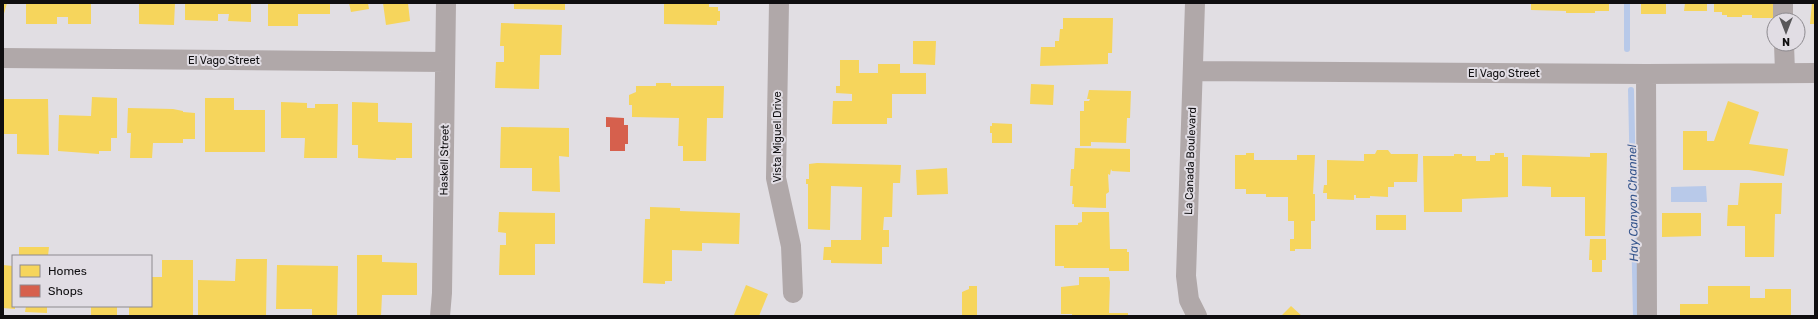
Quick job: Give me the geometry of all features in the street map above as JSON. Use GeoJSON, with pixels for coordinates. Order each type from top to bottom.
{"type":"FeatureCollection","features":[{"type":"Feature","properties":{"kind":"street","name":"Haskell Street"},"geometry":{"type":"LineString","coordinates":[[440,316],[442,293],[446,3]]}},
{"type":"Feature","properties":{"kind":"street","name":"Vista Miguel Drive"},"geometry":{"type":"LineString","coordinates":[[779,3],[776,178],[791,246],[793,293]]}},
{"type":"Feature","properties":{"kind":"street","name":"La Canada Boulevard"},"geometry":{"type":"LineString","coordinates":[[1195,3],[1186,276],[1189,300],[1197,316]]}},
{"type":"Feature","properties":{"kind":"street"},"geometry":{"type":"LineString","coordinates":[[1784,52],[1785,72]]}},
{"type":"Feature","properties":{"kind":"street","name":"El Vago Street"},"geometry":{"type":"LineString","coordinates":[[3,58],[445,62]]}},
{"type":"Feature","properties":{"kind":"street","name":"El Vago Street"},"geometry":{"type":"LineString","coordinates":[[1193,71],[1646,74],[1815,73]]}},
{"type":"Feature","properties":{"kind":"street"},"geometry":{"type":"LineString","coordinates":[[1646,74],[1647,316]]}},
{"type":"Feature","properties":{"kind":"water"},"geometry":{"type":"Polygon","coordinates":[[[1706,186],[1707,202],[1671,202],[1671,187],[1706,186]]]}},
{"type":"Feature","properties":{"kind":"building: Homes"},"geometry":{"type":"Polygon","coordinates":[[[3,3],[7,3],[3,17],[3,3]]]}},
{"type":"Feature","properties":{"kind":"building: Homes"},"geometry":{"type":"Polygon","coordinates":[[[26,3],[91,3],[91,24],[68,24],[68,17],[57,17],[57,24],[26,24],[26,3]]]}},
{"type":"Feature","properties":{"kind":"building: Homes"},"geometry":{"type":"Polygon","coordinates":[[[139,3],[175,3],[174,25],[139,24],[139,3]]]}},
{"type":"Feature","properties":{"kind":"building: Homes"},"geometry":{"type":"Polygon","coordinates":[[[185,3],[251,3],[251,22],[228,21],[229,14],[218,14],[218,21],[185,20],[185,3]]]}},
{"type":"Feature","properties":{"kind":"building: Homes"},"geometry":{"type":"Polygon","coordinates":[[[268,3],[330,3],[330,14],[298,14],[298,26],[268,26],[268,3]]]}},
{"type":"Feature","properties":{"kind":"building: Homes"},"geometry":{"type":"Polygon","coordinates":[[[349,3],[368,3],[369,9],[351,12],[349,3]]]}},
{"type":"Feature","properties":{"kind":"building: Homes"},"geometry":{"type":"Polygon","coordinates":[[[383,3],[408,3],[410,21],[386,25],[383,3]]]}},
{"type":"Feature","properties":{"kind":"building: Homes"},"geometry":{"type":"Polygon","coordinates":[[[514,3],[565,3],[565,10],[514,9],[514,3]]]}},
{"type":"Feature","properties":{"kind":"building: Homes"},"geometry":{"type":"Polygon","coordinates":[[[664,3],[709,3],[709,7],[718,7],[718,11],[720,11],[720,21],[717,21],[717,25],[664,24],[664,3]]]}},
{"type":"Feature","properties":{"kind":"building: Homes"},"geometry":{"type":"Polygon","coordinates":[[[1531,3],[1609,3],[1609,11],[1595,11],[1595,13],[1566,13],[1566,11],[1531,10],[1531,3]]]}},
{"type":"Feature","properties":{"kind":"building: Homes"},"geometry":{"type":"Polygon","coordinates":[[[1641,3],[1666,3],[1666,14],[1641,14],[1641,3]]]}},
{"type":"Feature","properties":{"kind":"building: Homes"},"geometry":{"type":"Polygon","coordinates":[[[1685,3],[1707,3],[1707,11],[1684,11],[1685,3]]]}},
{"type":"Feature","properties":{"kind":"building: Homes"},"geometry":{"type":"Polygon","coordinates":[[[1714,3],[1773,3],[1773,12],[1766,12],[1766,18],[1752,18],[1752,15],[1727,17],[1727,15],[1722,15],[1722,12],[1714,12],[1714,3]]]}},
{"type":"Feature","properties":{"kind":"building: Homes"},"geometry":{"type":"Polygon","coordinates":[[[1812,3],[1815,3],[1815,24],[1810,24],[1812,3]]]}},
{"type":"Feature","properties":{"kind":"building: Homes"},"geometry":{"type":"Polygon","coordinates":[[[1063,18],[1113,18],[1112,53],[1108,53],[1108,64],[1040,66],[1041,47],[1055,47],[1055,41],[1059,41],[1060,29],[1063,29],[1063,18]]]}},
{"type":"Feature","properties":{"kind":"building: Homes"},"geometry":{"type":"Polygon","coordinates":[[[501,23],[562,25],[561,55],[540,55],[539,89],[495,88],[496,62],[504,62],[504,46],[500,46],[501,23]]]}},
{"type":"Feature","properties":{"kind":"building: Homes"},"geometry":{"type":"Polygon","coordinates":[[[913,41],[936,41],[935,65],[913,64],[913,41]]]}},
{"type":"Feature","properties":{"kind":"building: Homes"},"geometry":{"type":"Polygon","coordinates":[[[840,60],[859,60],[859,73],[878,73],[878,64],[900,64],[900,73],[926,73],[926,94],[892,94],[892,118],[887,118],[887,124],[832,124],[833,101],[852,101],[852,94],[836,93],[836,86],[840,86],[840,60]]]}},
{"type":"Feature","properties":{"kind":"building: Homes"},"geometry":{"type":"Polygon","coordinates":[[[656,83],[671,83],[671,86],[724,86],[723,118],[707,118],[706,161],[683,161],[683,146],[678,146],[679,118],[632,117],[632,105],[629,105],[629,95],[636,92],[636,86],[656,86],[656,83]]]}},
{"type":"Feature","properties":{"kind":"building: Homes"},"geometry":{"type":"Polygon","coordinates":[[[1031,84],[1054,85],[1053,105],[1030,104],[1031,84]]]}},
{"type":"Feature","properties":{"kind":"building: Homes"},"geometry":{"type":"Polygon","coordinates":[[[1089,90],[1131,91],[1130,118],[1127,118],[1126,143],[1091,142],[1091,146],[1080,146],[1080,111],[1084,111],[1084,101],[1089,101],[1090,99],[1087,99],[1089,90]]]}},
{"type":"Feature","properties":{"kind":"building: Homes"},"geometry":{"type":"Polygon","coordinates":[[[92,97],[117,98],[117,138],[111,138],[111,151],[99,151],[99,154],[58,151],[59,115],[91,116],[92,97]]]}},
{"type":"Feature","properties":{"kind":"building: Homes"},"geometry":{"type":"Polygon","coordinates":[[[205,98],[234,98],[234,110],[265,110],[265,152],[205,152],[205,98]]]}},
{"type":"Feature","properties":{"kind":"building: Homes"},"geometry":{"type":"Polygon","coordinates":[[[3,99],[48,99],[49,155],[17,154],[17,134],[3,134],[3,99]]]}},
{"type":"Feature","properties":{"kind":"building: Homes"},"geometry":{"type":"Polygon","coordinates":[[[1728,101],[1759,112],[1749,144],[1788,149],[1784,176],[1749,170],[1683,170],[1683,131],[1707,131],[1707,141],[1714,141],[1728,101]]]}},
{"type":"Feature","properties":{"kind":"building: Homes"},"geometry":{"type":"Polygon","coordinates":[[[281,102],[307,103],[307,108],[315,108],[315,104],[338,104],[337,158],[304,158],[305,138],[281,138],[281,102]]]}},
{"type":"Feature","properties":{"kind":"building: Homes"},"geometry":{"type":"Polygon","coordinates":[[[352,102],[378,103],[378,122],[412,123],[412,158],[396,158],[396,160],[358,158],[358,145],[352,145],[352,102]]]}},
{"type":"Feature","properties":{"kind":"building: Homes"},"geometry":{"type":"Polygon","coordinates":[[[128,108],[173,109],[195,113],[195,139],[183,139],[183,143],[153,143],[152,158],[130,158],[131,133],[127,133],[128,108]]]}},
{"type":"Feature","properties":{"kind":"building: Homes"},"geometry":{"type":"Polygon","coordinates":[[[992,123],[1012,124],[1012,143],[992,143],[990,126],[992,126],[992,123]]]}},
{"type":"Feature","properties":{"kind":"building: Homes"},"geometry":{"type":"Polygon","coordinates":[[[501,127],[569,128],[569,157],[559,156],[560,192],[532,191],[532,168],[500,168],[501,127]]]}},
{"type":"Feature","properties":{"kind":"building: Homes"},"geometry":{"type":"Polygon","coordinates":[[[1075,148],[1130,149],[1130,172],[1112,171],[1111,169],[1110,175],[1108,174],[1109,192],[1106,194],[1106,208],[1074,207],[1074,204],[1072,204],[1073,186],[1070,186],[1071,169],[1074,169],[1075,148]]]}},
{"type":"Feature","properties":{"kind":"building: Homes"},"geometry":{"type":"Polygon","coordinates":[[[1377,150],[1388,150],[1391,154],[1418,154],[1417,182],[1394,182],[1394,187],[1388,187],[1388,197],[1370,196],[1370,198],[1356,198],[1356,195],[1354,195],[1354,200],[1327,199],[1327,193],[1323,193],[1324,185],[1327,185],[1327,160],[1364,161],[1364,154],[1375,154],[1377,150]]]}},
{"type":"Feature","properties":{"kind":"building: Homes"},"geometry":{"type":"Polygon","coordinates":[[[1246,153],[1254,153],[1254,160],[1297,160],[1297,155],[1315,155],[1313,194],[1315,194],[1315,221],[1311,221],[1311,249],[1295,249],[1295,251],[1290,251],[1290,239],[1294,239],[1294,221],[1288,221],[1288,197],[1266,197],[1266,194],[1246,194],[1246,189],[1235,189],[1235,155],[1246,155],[1246,153]]]}},
{"type":"Feature","properties":{"kind":"building: Homes"},"geometry":{"type":"Polygon","coordinates":[[[1495,153],[1504,153],[1504,157],[1508,157],[1508,197],[1462,199],[1462,212],[1424,212],[1423,156],[1454,156],[1454,154],[1462,154],[1462,156],[1476,156],[1476,161],[1490,161],[1490,155],[1495,155],[1495,153]]]}},
{"type":"Feature","properties":{"kind":"building: Homes"},"geometry":{"type":"Polygon","coordinates":[[[1590,153],[1607,153],[1605,236],[1585,236],[1585,197],[1551,197],[1551,187],[1522,186],[1522,155],[1590,157],[1590,153]]]}},
{"type":"Feature","properties":{"kind":"building: Homes"},"geometry":{"type":"Polygon","coordinates":[[[809,164],[901,165],[900,183],[893,183],[892,217],[884,217],[883,230],[889,230],[889,247],[882,247],[882,264],[831,263],[831,260],[823,260],[824,247],[831,247],[831,240],[861,240],[862,187],[831,186],[830,230],[808,229],[808,184],[806,184],[806,179],[809,179],[809,164]]]}},
{"type":"Feature","properties":{"kind":"building: Homes"},"geometry":{"type":"Polygon","coordinates":[[[947,168],[948,194],[917,195],[916,170],[947,168]]]}},
{"type":"Feature","properties":{"kind":"building: Homes"},"geometry":{"type":"Polygon","coordinates":[[[1740,183],[1782,183],[1781,214],[1775,214],[1774,257],[1745,257],[1745,226],[1727,226],[1728,205],[1738,205],[1740,183]]]}},
{"type":"Feature","properties":{"kind":"building: Homes"},"geometry":{"type":"Polygon","coordinates":[[[650,207],[680,208],[680,211],[740,213],[739,244],[702,243],[702,251],[672,250],[672,281],[665,281],[665,284],[643,283],[645,219],[650,219],[650,207]]]}},
{"type":"Feature","properties":{"kind":"building: Homes"},"geometry":{"type":"Polygon","coordinates":[[[499,212],[555,213],[555,244],[535,244],[535,275],[499,275],[500,245],[506,245],[506,233],[498,232],[499,212]]]}},
{"type":"Feature","properties":{"kind":"building: Homes"},"geometry":{"type":"Polygon","coordinates":[[[1082,212],[1109,212],[1110,249],[1127,249],[1127,252],[1129,252],[1129,271],[1109,271],[1109,268],[1064,268],[1064,266],[1055,266],[1055,225],[1078,225],[1078,223],[1082,222],[1082,212]]]}},
{"type":"Feature","properties":{"kind":"building: Homes"},"geometry":{"type":"Polygon","coordinates":[[[1662,213],[1701,213],[1701,236],[1662,237],[1662,213]]]}},
{"type":"Feature","properties":{"kind":"building: Homes"},"geometry":{"type":"Polygon","coordinates":[[[1376,215],[1406,215],[1406,230],[1376,230],[1376,215]]]}},
{"type":"Feature","properties":{"kind":"building: Homes"},"geometry":{"type":"Polygon","coordinates":[[[1590,239],[1606,239],[1606,260],[1602,260],[1602,272],[1592,272],[1592,260],[1589,260],[1590,239]]]}},
{"type":"Feature","properties":{"kind":"building: Homes"},"geometry":{"type":"Polygon","coordinates":[[[19,247],[49,247],[48,255],[19,255],[19,247]]]}},
{"type":"Feature","properties":{"kind":"building: Homes"},"geometry":{"type":"Polygon","coordinates":[[[357,255],[382,255],[382,262],[417,263],[417,295],[382,295],[381,316],[357,316],[357,255]]]}},
{"type":"Feature","properties":{"kind":"building: Homes"},"geometry":{"type":"Polygon","coordinates":[[[236,259],[267,259],[266,316],[198,316],[198,280],[235,281],[236,259]]]}},
{"type":"Feature","properties":{"kind":"building: Homes"},"geometry":{"type":"Polygon","coordinates":[[[162,260],[193,260],[193,316],[129,316],[129,307],[152,307],[152,277],[162,277],[162,260]]]}},
{"type":"Feature","properties":{"kind":"building: Homes"},"geometry":{"type":"Polygon","coordinates":[[[3,265],[12,266],[12,307],[15,307],[15,309],[3,308],[3,265]]]}},
{"type":"Feature","properties":{"kind":"building: Homes"},"geometry":{"type":"Polygon","coordinates":[[[277,265],[338,266],[337,316],[312,316],[312,309],[276,309],[277,265]]]}},
{"type":"Feature","properties":{"kind":"building: Homes"},"geometry":{"type":"Polygon","coordinates":[[[1079,277],[1109,277],[1109,313],[1128,313],[1128,316],[1072,316],[1072,314],[1061,314],[1061,287],[1079,285],[1079,277]]]}},
{"type":"Feature","properties":{"kind":"building: Homes"},"geometry":{"type":"Polygon","coordinates":[[[746,285],[768,294],[759,316],[734,315],[746,285]]]}},
{"type":"Feature","properties":{"kind":"building: Homes"},"geometry":{"type":"Polygon","coordinates":[[[969,286],[977,286],[977,316],[962,316],[962,292],[969,289],[969,286]]]}},
{"type":"Feature","properties":{"kind":"building: Homes"},"geometry":{"type":"Polygon","coordinates":[[[1708,286],[1750,286],[1750,298],[1765,298],[1765,289],[1791,289],[1791,316],[1680,316],[1680,304],[1708,304],[1708,286]]]}},
{"type":"Feature","properties":{"kind":"building: Homes"},"geometry":{"type":"Polygon","coordinates":[[[1291,306],[1302,316],[1281,316],[1291,306]]]}},
{"type":"Feature","properties":{"kind":"building: Homes"},"geometry":{"type":"Polygon","coordinates":[[[26,307],[47,307],[47,313],[25,312],[26,307]]]}},
{"type":"Feature","properties":{"kind":"building: Homes"},"geometry":{"type":"Polygon","coordinates":[[[91,307],[117,307],[117,316],[91,316],[91,307]]]}},
{"type":"Feature","properties":{"kind":"building: Shops"},"geometry":{"type":"Polygon","coordinates":[[[606,117],[624,118],[624,125],[628,125],[628,144],[625,144],[625,151],[610,151],[610,127],[606,127],[606,117]]]}},
{"type":"Feature","properties":{"kind":"waterway"},"geometry":{"type":"LineString","coordinates":[[1627,3],[1627,49]]}},
{"type":"Feature","properties":{"kind":"waterway","name":"Hay Canyon Channel"},"geometry":{"type":"LineString","coordinates":[[1631,90],[1636,316]]}}]}
